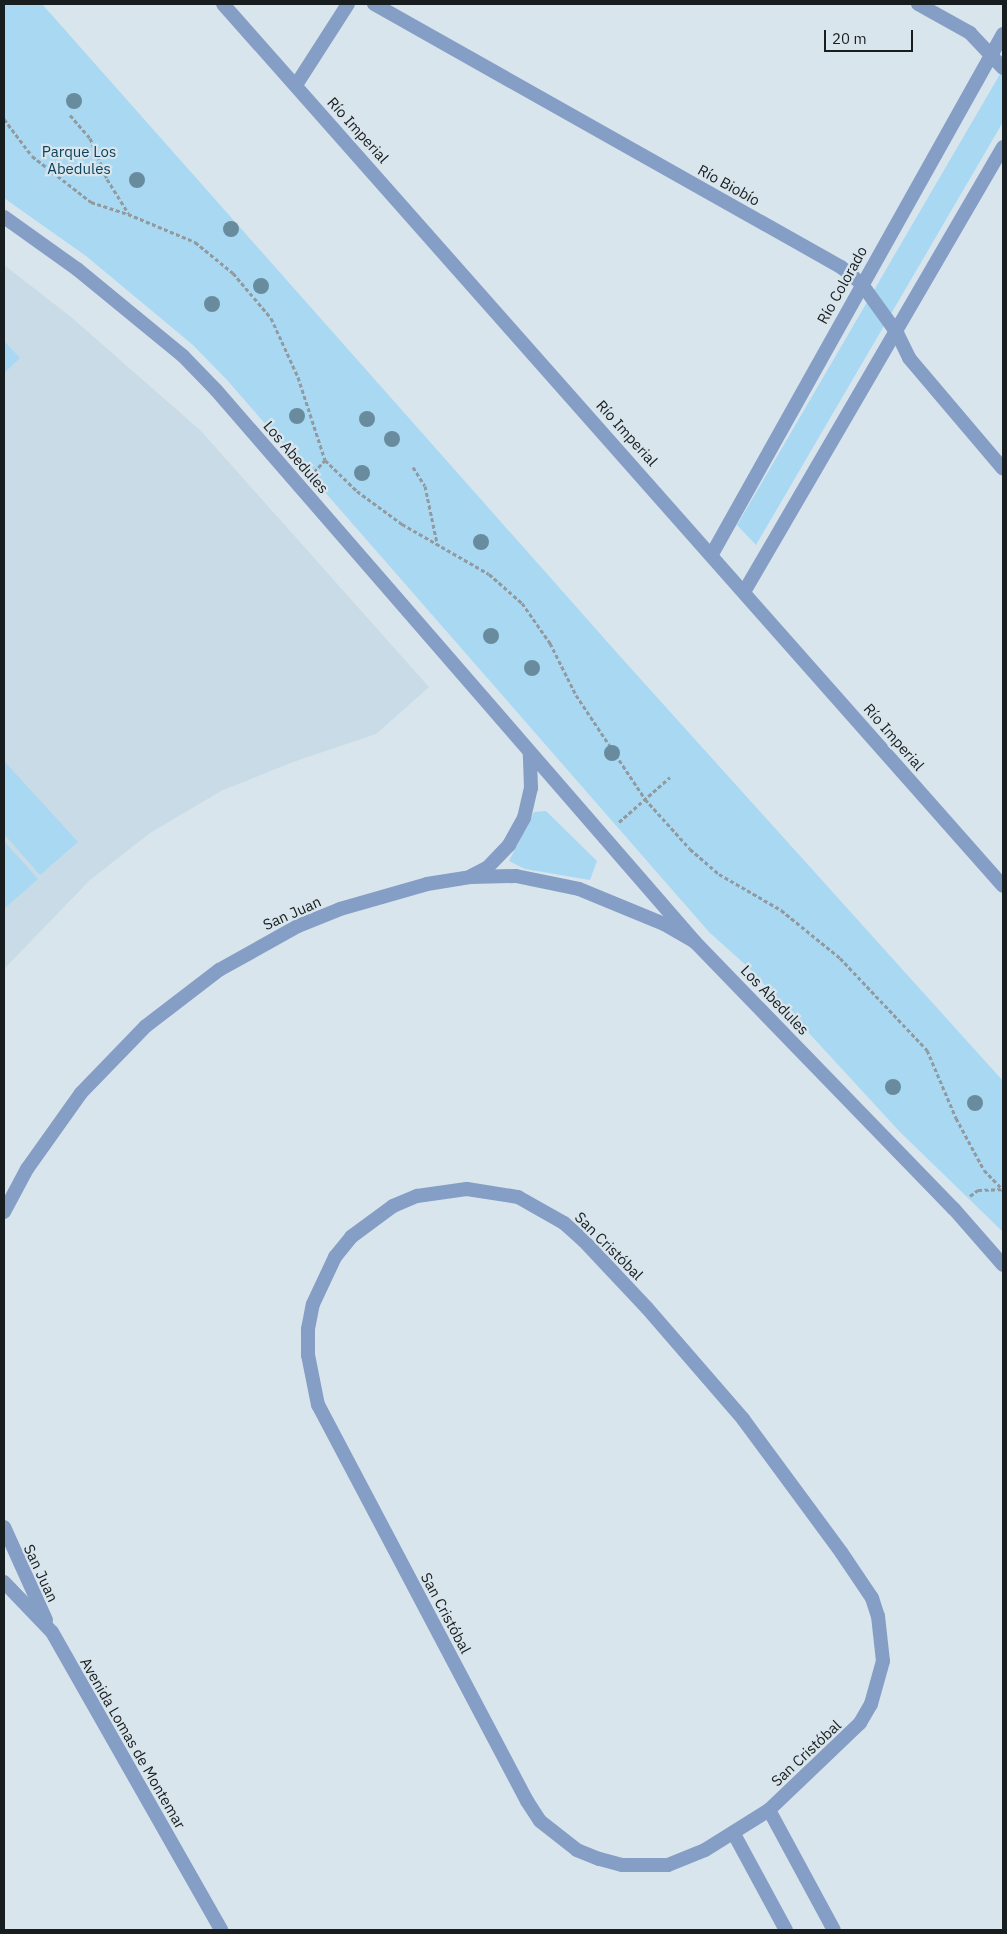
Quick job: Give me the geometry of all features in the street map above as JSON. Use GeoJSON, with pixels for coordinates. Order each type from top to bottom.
{"type":"FeatureCollection","features":[{"type":"Feature","properties":{"kind":"street","name":"Río Imperial"},"geometry":{"type":"LineString","coordinates":[[223,4],[712,554],[1003,886]]}},
{"type":"Feature","properties":{"kind":"street"},"geometry":{"type":"LineString","coordinates":[[296,85],[348,4]]}},
{"type":"Feature","properties":{"kind":"street","name":"Río Biobío"},"geometry":{"type":"LineString","coordinates":[[374,4],[841,267],[861,283],[897,333],[909,358],[1003,469]]}},
{"type":"Feature","properties":{"kind":"street"},"geometry":{"type":"LineString","coordinates":[[918,4],[970,33],[1003,68]]}},
{"type":"Feature","properties":{"kind":"street","name":"Río Colorado"},"geometry":{"type":"LineString","coordinates":[[712,554],[861,283],[1003,34]]}},
{"type":"Feature","properties":{"kind":"street"},"geometry":{"type":"LineString","coordinates":[[744,592],[897,333],[1003,147]]}},
{"type":"Feature","properties":{"kind":"street","name":"Los Abedules"},"geometry":{"type":"LineString","coordinates":[[4,217],[77,269],[183,356],[695,942],[954,1208],[1003,1265]]}},
{"type":"Feature","properties":{"kind":"street"},"geometry":{"type":"LineString","coordinates":[[471,877],[487,868],[509,845],[524,818],[532,788],[530,752]]}},
{"type":"Feature","properties":{"kind":"street","name":"San Juan"},"geometry":{"type":"LineString","coordinates":[[4,1212],[27,1169],[81,1093],[119,1052],[183,996],[227,965],[298,926],[383,895],[471,877],[516,876],[579,889],[664,924],[695,942]]}},
{"type":"Feature","properties":{"kind":"street","name":"San Cristóbal"},"geometry":{"type":"LineString","coordinates":[[467,1189],[518,1197],[564,1223],[647,1308],[708,1377],[777,1463],[841,1552],[872,1598],[878,1616],[883,1638],[879,1683],[871,1704],[845,1741],[769,1810],[734,1834],[668,1864],[622,1865],[577,1850],[540,1821],[527,1801],[318,1405],[311,1380],[308,1355],[313,1304],[335,1257],[371,1220],[417,1196],[467,1189]]}},
{"type":"Feature","properties":{"kind":"street","name":"San Juan"},"geometry":{"type":"LineString","coordinates":[[4,1527],[52,1632]]}},
{"type":"Feature","properties":{"kind":"street","name":"Avenida Lomas de Montemar"},"geometry":{"type":"LineString","coordinates":[[4,1582],[52,1632],[221,1930]]}},
{"type":"Feature","properties":{"kind":"street"},"geometry":{"type":"LineString","coordinates":[[769,1810],[834,1930]]}},
{"type":"Feature","properties":{"kind":"street"},"geometry":{"type":"LineString","coordinates":[[734,1834],[786,1930]]}},
{"type":"Feature","properties":{"kind":"path"},"geometry":{"type":"LineString","coordinates":[[70,115],[90,138],[107,179],[128,214]]}},
{"type":"Feature","properties":{"kind":"path"},"geometry":{"type":"LineString","coordinates":[[4,119],[32,156],[62,182],[91,202],[128,214],[195,242],[233,273],[272,318],[298,377],[325,460],[364,496],[402,524],[489,574],[522,603],[550,643],[596,728],[645,800],[690,849],[719,874],[796,922],[840,958],[896,1016],[927,1050],[960,1127],[984,1170],[1003,1189]]}},
{"type":"Feature","properties":{"kind":"path"},"geometry":{"type":"LineString","coordinates":[[413,467],[425,486],[437,543]]}},
{"type":"Feature","properties":{"kind":"path"},"geometry":{"type":"LineString","coordinates":[[604,836],[670,776]]}},
{"type":"Feature","properties":{"kind":"path"},"geometry":{"type":"LineString","coordinates":[[954,1208],[978,1190],[1003,1189]]}},
{"type":"Feature","properties":{"kind":"shaded area"},"geometry":{"type":"Polygon","coordinates":[[[4,265],[71,317],[201,431],[429,687],[376,734],[293,762],[221,791],[150,833],[90,880],[4,969],[4,265]]]}},
{"type":"Feature","properties":{"kind":"green space","name":"Parque Los Abedules"},"geometry":{"type":"Polygon","coordinates":[[[4,4],[42,4],[618,654],[1003,1081],[1003,1232],[900,1132],[749,968],[709,932],[227,380],[193,345],[86,256],[4,198],[4,4]]]}},
{"type":"Feature","properties":{"kind":"green space"},"geometry":{"type":"Polygon","coordinates":[[[1003,69],[1003,122],[756,545],[737,525],[1003,69]]]}},
{"type":"Feature","properties":{"kind":"green space"},"geometry":{"type":"Polygon","coordinates":[[[4,341],[20,358],[4,373],[4,341]]]}},
{"type":"Feature","properties":{"kind":"green space"},"geometry":{"type":"Polygon","coordinates":[[[4,761],[78,842],[40,875],[4,834],[4,761]]]}},
{"type":"Feature","properties":{"kind":"green space"},"geometry":{"type":"Polygon","coordinates":[[[546,811],[597,861],[590,880],[525,869],[509,861],[534,812],[546,811]]]}},
{"type":"Feature","properties":{"kind":"green space"},"geometry":{"type":"Polygon","coordinates":[[[4,841],[38,879],[4,909],[4,841]]]}}]}
